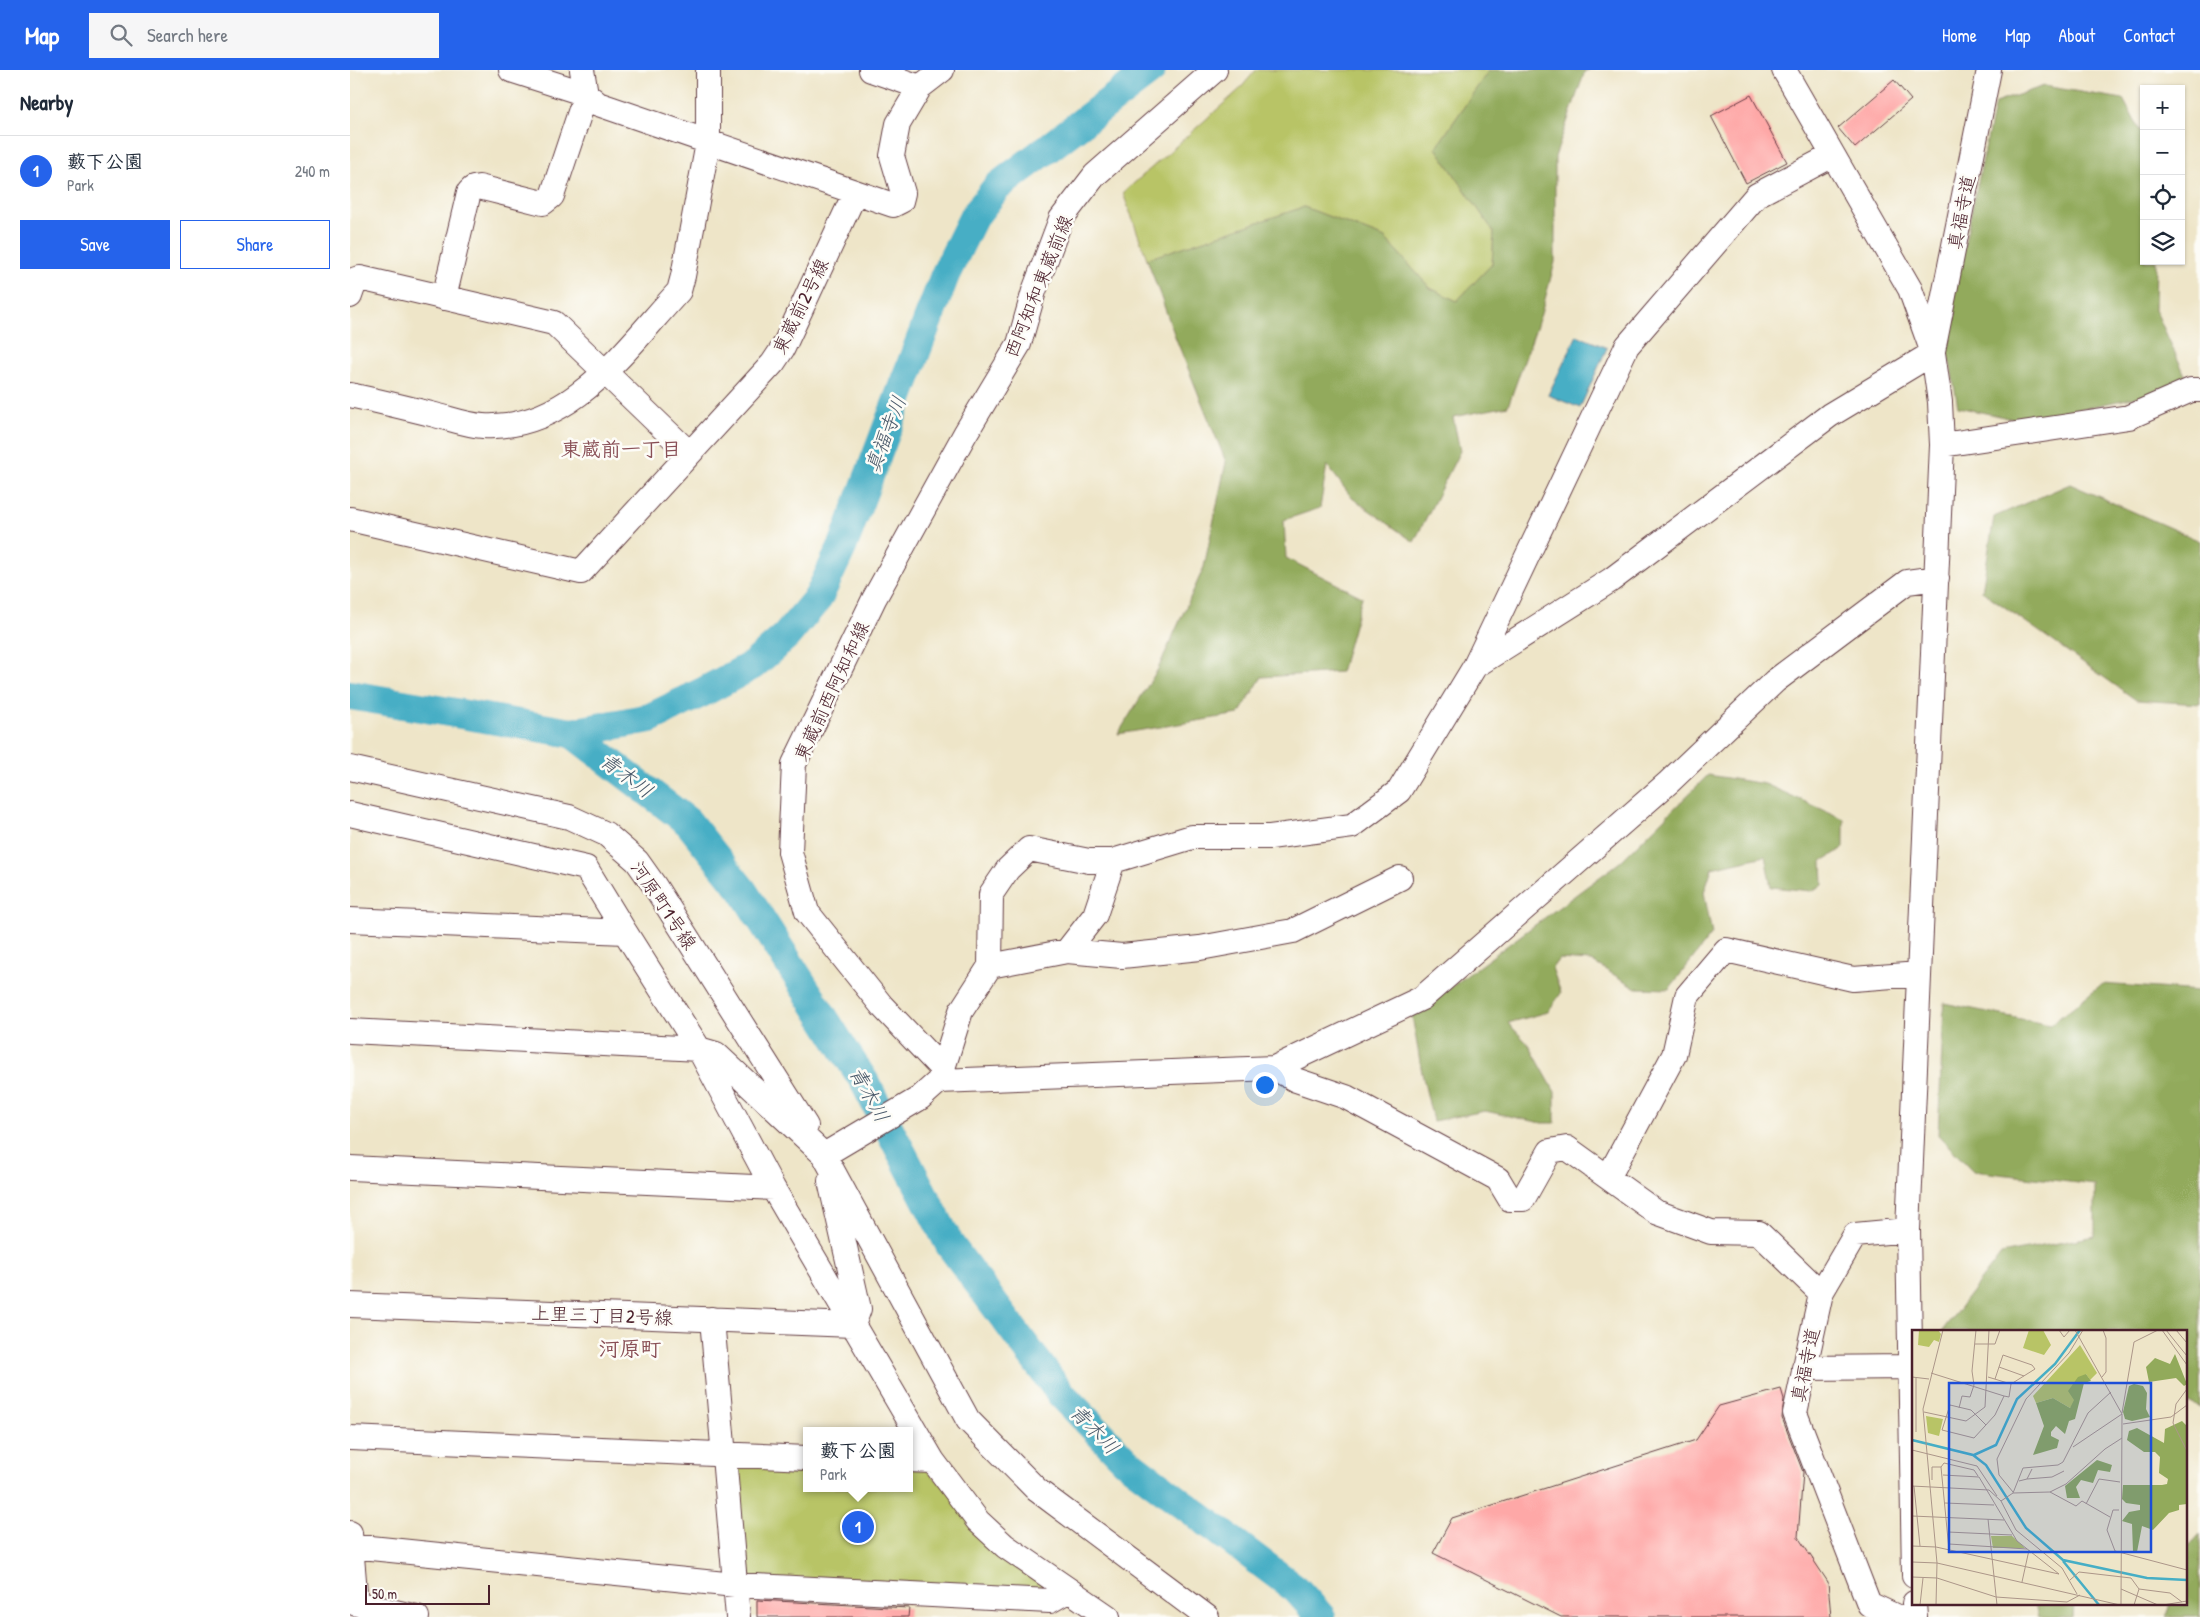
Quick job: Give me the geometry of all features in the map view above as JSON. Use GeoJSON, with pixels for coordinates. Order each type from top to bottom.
{"type":"FeatureCollection","features":[{"type":"Feature","properties":{"kind":"street"},"geometry":{"type":"LineString","coordinates":[[511,70],[586,94],[598,104],[708,143],[893,205],[901,201],[903,192],[892,156],[898,124],[920,87],[942,70]]}},
{"type":"Feature","properties":{"kind":"street"},"geometry":{"type":"LineString","coordinates":[[444,298],[469,192],[473,188],[478,187],[544,203],[552,196],[586,94],[582,70]]}},
{"type":"Feature","properties":{"kind":"street"},"geometry":{"type":"LineString","coordinates":[[350,394],[472,424],[510,425],[536,419],[569,402],[604,372],[679,291],[708,143],[708,70]]}},
{"type":"Feature","properties":{"kind":"street"},"geometry":{"type":"LineString","coordinates":[[871,70],[920,87]]}},
{"type":"Feature","properties":{"kind":"street","name":"西阿知和東蔵前線"},"geometry":{"type":"LineString","coordinates":[[965,434],[1019,344],[1034,291],[1061,219],[1095,175],[1215,70]]}},
{"type":"Feature","properties":{"kind":"street"},"geometry":{"type":"LineString","coordinates":[[1784,70],[1910,289],[1933,353],[1940,402],[1942,445],[1937,578],[1908,1230],[1912,1492]]}},
{"type":"Feature","properties":{"kind":"street","name":"真福寺道"},"geometry":{"type":"LineString","coordinates":[[1933,353],[1989,70]]}},
{"type":"Feature","properties":{"kind":"street"},"geometry":{"type":"LineString","coordinates":[[824,1155],[920,1098],[941,1076],[961,1011],[990,966],[991,894],[1008,870],[1029,849],[1089,860],[1113,860],[1192,837],[1270,837],[1352,826],[1399,791],[1475,666],[1627,346],[1757,195],[1833,155]]}},
{"type":"Feature","properties":{"kind":"street","name":"東蔵前2号線"},"geometry":{"type":"LineString","coordinates":[[350,519],[581,572],[772,363],[783,348],[855,192]]}},
{"type":"Feature","properties":{"kind":"street"},"geometry":{"type":"LineString","coordinates":[[350,296],[356,280],[360,278],[554,324],[689,453]]}},
{"type":"Feature","properties":{"kind":"street"},"geometry":{"type":"LineString","coordinates":[[1475,666],[1611,580],[1830,415],[1933,353]]}},
{"type":"Feature","properties":{"kind":"street"},"geometry":{"type":"LineString","coordinates":[[1942,445],[2129,417],[2191,390],[2200,390]]}},
{"type":"Feature","properties":{"kind":"street","name":"東蔵前西阿知和線"},"geometry":{"type":"LineString","coordinates":[[941,1076],[807,912],[790,852],[794,764],[874,599],[965,434]]}},
{"type":"Feature","properties":{"kind":"street"},"geometry":{"type":"LineString","coordinates":[[941,1076],[1274,1068],[1422,998],[1669,782],[1775,680],[1907,582],[1937,578]]}},
{"type":"Feature","properties":{"kind":"street","name":"河原町1号線"},"geometry":{"type":"LineString","coordinates":[[350,768],[569,817],[606,834],[638,861],[824,1155]]}},
{"type":"Feature","properties":{"kind":"street"},"geometry":{"type":"LineString","coordinates":[[350,814],[586,868],[699,1049],[773,1188],[933,1461],[978,1520],[998,1540],[1080,1603],[1108,1617]]}},
{"type":"Feature","properties":{"kind":"street"},"geometry":{"type":"LineString","coordinates":[[1067,951],[1095,915],[1113,860]]}},
{"type":"Feature","properties":{"kind":"street"},"geometry":{"type":"LineString","coordinates":[[990,966],[1067,951],[1122,956],[1200,948],[1293,931],[1400,878]]}},
{"type":"Feature","properties":{"kind":"street"},"geometry":{"type":"LineString","coordinates":[[350,920],[625,932]]}},
{"type":"Feature","properties":{"kind":"street"},"geometry":{"type":"LineString","coordinates":[[1609,1176],[1674,1054],[1686,996],[1726,950],[1853,979],[1919,974]]}},
{"type":"Feature","properties":{"kind":"street"},"geometry":{"type":"LineString","coordinates":[[350,1031],[699,1049],[716,1054],[824,1155],[968,1420],[1036,1490],[1207,1617]]}},
{"type":"Feature","properties":{"kind":"street"},"geometry":{"type":"LineString","coordinates":[[1274,1068],[1296,1080],[1346,1097],[1498,1179],[1510,1199],[1523,1199],[1550,1151],[1567,1148],[1609,1176],[1656,1212],[1711,1232],[1760,1233],[1821,1293]]}},
{"type":"Feature","properties":{"kind":"street"},"geometry":{"type":"LineString","coordinates":[[824,1155],[859,1309],[853,1325]]}},
{"type":"Feature","properties":{"kind":"street"},"geometry":{"type":"LineString","coordinates":[[350,1168],[773,1188]]}},
{"type":"Feature","properties":{"kind":"street","name":"真福寺道"},"geometry":{"type":"LineString","coordinates":[[1897,1617],[1869,1604],[1795,1413],[1821,1293],[1855,1235],[1908,1230]]}},
{"type":"Feature","properties":{"kind":"street","name":"上里三丁目2号線"},"geometry":{"type":"LineString","coordinates":[[350,1304],[853,1325]]}},
{"type":"Feature","properties":{"kind":"street"},"geometry":{"type":"LineString","coordinates":[[712,1319],[738,1617]]}},
{"type":"Feature","properties":{"kind":"street"},"geometry":{"type":"LineString","coordinates":[[1804,1368],[1909,1367]]}},
{"type":"Feature","properties":{"kind":"street"},"geometry":{"type":"LineString","coordinates":[[350,1438],[803,1458]]}},
{"type":"Feature","properties":{"kind":"street"},"geometry":{"type":"LineString","coordinates":[[913,1460],[933,1461]]}},
{"type":"Feature","properties":{"kind":"street"},"geometry":{"type":"LineString","coordinates":[[417,1617],[353,1603],[351,1540],[735,1585],[1080,1603]]}},
{"type":"Feature","properties":{"kind":"street"},"geometry":{"type":"LineString","coordinates":[[1914,1604],[1915,1617]]}},
{"type":"Feature","properties":{"kind":"green space"},"geometry":{"type":"Polygon","coordinates":[[[1256,70],[1489,70],[1436,148],[1494,232],[1492,264],[1457,301],[1430,288],[1385,238],[1304,207],[1147,259],[1123,193],[1239,90],[1256,70]]]}},
{"type":"Feature","properties":{"kind":"green space"},"geometry":{"type":"Polygon","coordinates":[[[1489,70],[1589,70],[1585,71],[1555,157],[1555,262],[1541,314],[1508,406],[1453,417],[1460,451],[1414,542],[1352,498],[1327,465],[1320,508],[1284,520],[1286,558],[1362,597],[1341,672],[1262,677],[1239,714],[1118,734],[1158,669],[1204,567],[1226,462],[1176,339],[1147,259],[1304,207],[1385,238],[1430,288],[1457,301],[1492,264],[1494,232],[1436,148],[1489,70]]]}},
{"type":"Feature","properties":{"kind":"green space"},"geometry":{"type":"Polygon","coordinates":[[[2044,86],[2123,99],[2140,131],[2140,265],[2156,265],[2155,309],[2190,386],[2022,421],[1958,407],[1945,335],[1995,103],[2044,86]]]}},
{"type":"Feature","properties":{"kind":"green space"},"geometry":{"type":"Polygon","coordinates":[[[2070,484],[2200,541],[2200,704],[2136,700],[1982,591],[1994,517],[2070,484]]]}},
{"type":"Feature","properties":{"kind":"green space"},"geometry":{"type":"Polygon","coordinates":[[[1708,775],[1765,784],[1844,819],[1844,848],[1822,861],[1823,885],[1811,891],[1771,887],[1765,856],[1712,868],[1704,892],[1712,934],[1669,989],[1636,988],[1591,961],[1559,959],[1552,968],[1561,993],[1548,1012],[1508,1023],[1529,1045],[1555,1092],[1555,1123],[1542,1123],[1485,1111],[1433,1121],[1412,1016],[1620,862],[1708,775]]]}},
{"type":"Feature","properties":{"kind":"green space"},"geometry":{"type":"Polygon","coordinates":[[[2102,984],[2200,991],[2200,1407],[2188,1403],[2188,1330],[1943,1330],[2001,1254],[2095,1236],[2095,1185],[1973,1171],[1938,1135],[1944,1003],[2050,1025],[2102,984]]]}},
{"type":"Feature","properties":{"kind":"green space"},"geometry":{"type":"Polygon","coordinates":[[[741,1463],[803,1465],[803,1492],[913,1492],[913,1469],[926,1470],[1051,1585],[1047,1593],[752,1580],[744,1572],[734,1469],[741,1463]]]}},
{"type":"Feature","properties":{"kind":"green space"},"geometry":{"type":"Polygon","coordinates":[[[2200,1534],[2200,1617],[2166,1617],[2170,1604],[2188,1604],[2188,1548],[2200,1534]]]}},
{"type":"Feature","properties":{"kind":"green space"},"geometry":{"type":"Polygon","coordinates":[[[2035,1604],[2074,1604],[2073,1617],[2038,1617],[2035,1604]]]}},
{"type":"Feature","properties":{"kind":"water"},"geometry":{"type":"Polygon","coordinates":[[[1577,335],[1607,348],[1580,408],[1548,395],[1577,335]]]}},
{"type":"Feature","properties":{"kind":"building"},"geometry":{"type":"Polygon","coordinates":[[[1894,80],[1911,100],[1855,148],[1838,128],[1894,80]]]}},
{"type":"Feature","properties":{"kind":"building"},"geometry":{"type":"Polygon","coordinates":[[[1751,95],[1787,162],[1746,183],[1711,116],[1751,95]]]}},
{"type":"Feature","properties":{"kind":"building"},"geometry":{"type":"Polygon","coordinates":[[[1781,1389],[1784,1399],[1782,1418],[1803,1472],[1798,1537],[1828,1582],[1831,1617],[1561,1617],[1433,1553],[1452,1518],[1696,1440],[1719,1406],[1781,1389]]]}},
{"type":"Feature","properties":{"kind":"building"},"geometry":{"type":"Polygon","coordinates":[[[757,1600],[909,1608],[908,1617],[757,1617],[757,1600]]]}},
{"type":"Feature","properties":{"kind":"waterway","name":"真福寺川"},"geometry":{"type":"LineString","coordinates":[[572,733],[650,718],[753,665],[786,636],[818,598],[843,545],[945,275],[973,218],[997,187],[1151,70]]}},
{"type":"Feature","properties":{"kind":"waterway","name":"青木川"},"geometry":{"type":"LineString","coordinates":[[350,695],[572,733],[688,822],[743,891],[864,1081],[950,1245],[1061,1394],[1126,1461],[1296,1589],[1321,1617]]}},
{"type":"Feature","properties":{"kind":"place","name":"藪下公園"},"geometry":{"type":"Point","coordinates":[858,1527]}},
{"type":"Feature","properties":{"kind":"district","name":"東蔵前一丁目"},"geometry":{"type":"Point","coordinates":[621,448]}},
{"type":"Feature","properties":{"kind":"district","name":"河原町"},"geometry":{"type":"Point","coordinates":[630,1348]}}]}
